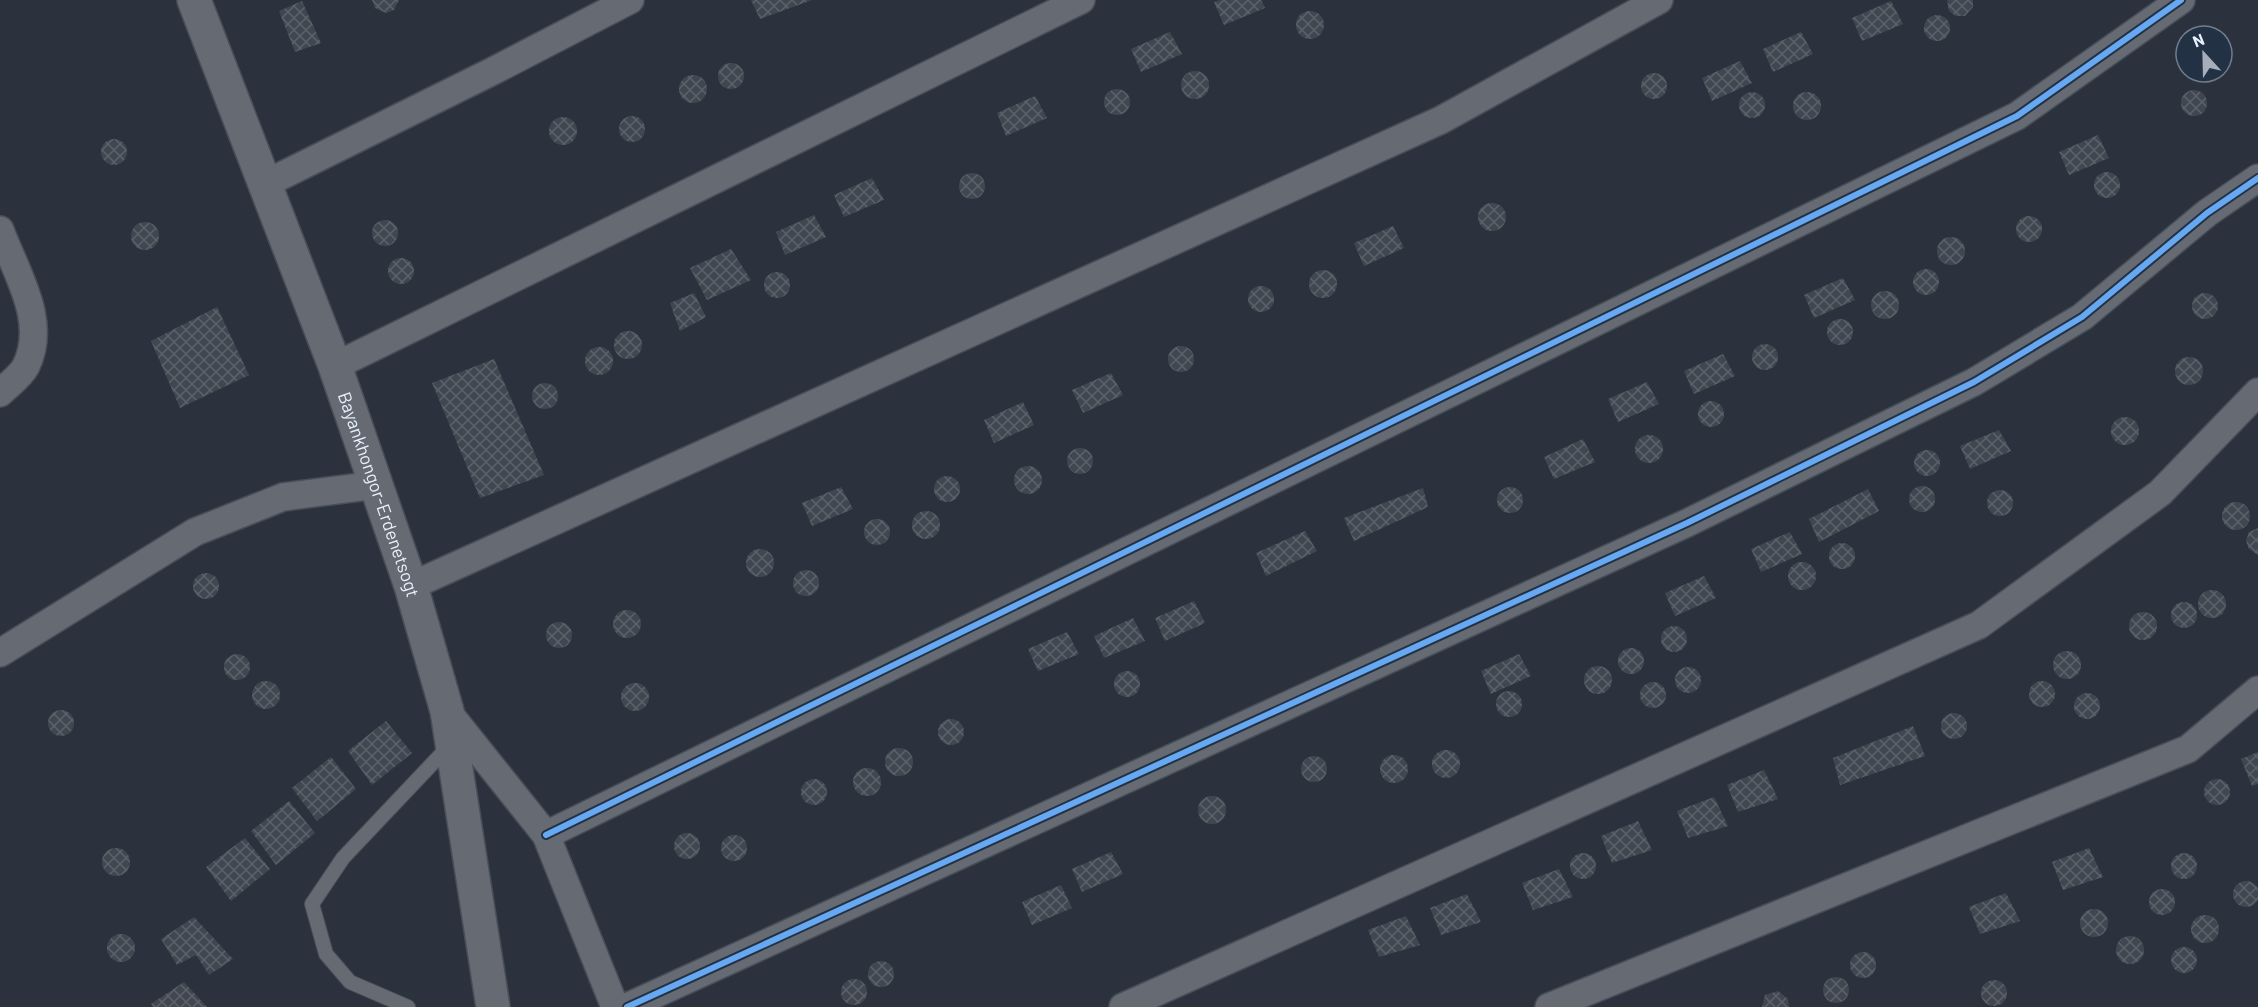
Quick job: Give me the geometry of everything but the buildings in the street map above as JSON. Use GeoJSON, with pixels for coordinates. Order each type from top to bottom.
{"type":"FeatureCollection","features":[{"type":"Feature","properties":{"kind":"street","name":"Bayankhongor-Erdenetsogt"},"geometry":{"type":"LineString","coordinates":[[194,0],[335,366],[411,586],[447,711],[493,1007]]}},
{"type":"Feature","properties":{"kind":"street"},"geometry":{"type":"LineString","coordinates":[[265,184],[483,77],[630,0]]}},
{"type":"Feature","properties":{"kind":"street"},"geometry":{"type":"LineString","coordinates":[[335,366],[1081,0]]}},
{"type":"Feature","properties":{"kind":"street"},"geometry":{"type":"LineString","coordinates":[[411,586],[1441,120],[1659,0]]}},
{"type":"Feature","properties":{"kind":"street"},"geometry":{"type":"LineString","coordinates":[[546,835],[2017,116],[2181,0]]}},
{"type":"Feature","properties":{"kind":"street"},"geometry":{"type":"LineString","coordinates":[[627,1007],[1687,523],[1974,382],[2082,317],[2207,213],[2258,178]]}},
{"type":"Feature","properties":{"kind":"street"},"geometry":{"type":"LineString","coordinates":[[0,231],[34,318],[34,341],[25,368],[0,393]]}},
{"type":"Feature","properties":{"kind":"street"},"geometry":{"type":"LineString","coordinates":[[1123,1007],[1979,625],[2160,493],[2258,392]]}},
{"type":"Feature","properties":{"kind":"street"},"geometry":{"type":"LineString","coordinates":[[0,653],[195,532],[283,496],[376,485]]}},
{"type":"Feature","properties":{"kind":"street"},"geometry":{"type":"LineString","coordinates":[[1549,1007],[2188,749],[2258,690]]}},
{"type":"Feature","properties":{"kind":"street"},"geometry":{"type":"LineString","coordinates":[[447,711],[546,835],[615,1007]]}},
{"type":"Feature","properties":{"kind":"lane"},"geometry":{"type":"LineString","coordinates":[[408,1007],[350,982],[326,954],[312,904],[343,858],[452,743]]}},
{"type":"Feature","properties":{"kind":"cycle path"},"geometry":{"type":"LineString","coordinates":[[546,835],[2017,116],[2181,0]]}},
{"type":"Feature","properties":{"kind":"cycle path"},"geometry":{"type":"LineString","coordinates":[[627,1007],[1687,523],[1974,382],[2082,317],[2207,213],[2258,178]]}}]}
